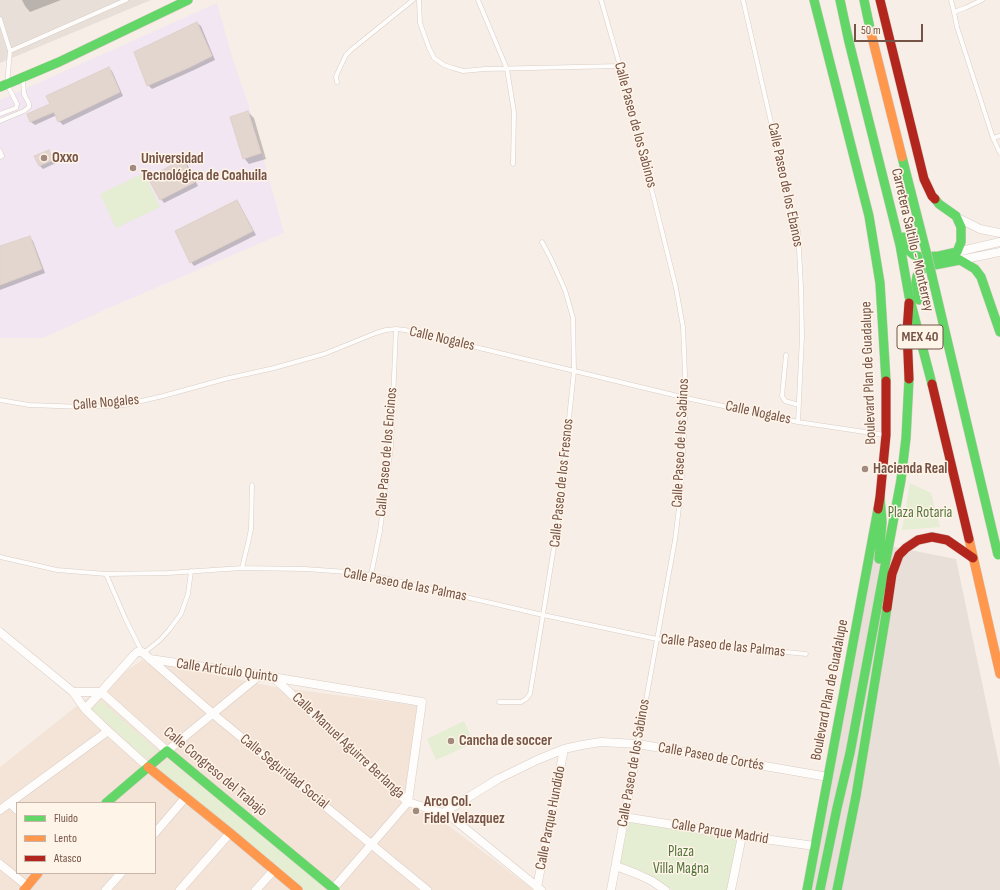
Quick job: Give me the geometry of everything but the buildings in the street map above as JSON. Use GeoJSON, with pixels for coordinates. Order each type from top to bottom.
{"type":"FeatureCollection","features":[{"type":"Feature","properties":{"kind":"main road"},"geometry":{"type":"LineString","coordinates":[[4,86],[59,62],[188,0]]}},
{"type":"Feature","properties":{"kind":"main road","name":"Boulevard Plan de Guadalupe"},"geometry":{"type":"LineString","coordinates":[[807,890],[880,497],[886,435],[886,388],[880,282],[869,216],[814,0]]}},
{"type":"Feature","properties":{"kind":"main road","name":"Carretera Saltillo - Monterrey"},"geometry":{"type":"LineString","coordinates":[[840,0],[849,42],[900,245],[909,296],[938,404],[1000,674]]}},
{"type":"Feature","properties":{"kind":"main road","name":"Carretera Saltillo - Monterrey"},"geometry":{"type":"LineString","coordinates":[[864,0],[927,255],[999,558]]}},
{"type":"Feature","properties":{"kind":"main road"},"geometry":{"type":"LineString","coordinates":[[880,0],[924,179],[932,196],[939,204],[956,216],[962,232],[959,256],[957,260],[929,266],[921,270],[917,276],[917,290],[923,312]]}},
{"type":"Feature","properties":{"kind":"main road"},"geometry":{"type":"LineString","coordinates":[[849,42],[856,51],[861,63],[908,250],[914,255],[921,257],[959,256],[975,269],[981,277],[1000,332]]}},
{"type":"Feature","properties":{"kind":"main road","name":"Boulevard Plan de Guadalupe"},"geometry":{"type":"LineString","coordinates":[[820,890],[850,753],[901,480],[906,438],[909,371],[907,331],[909,296]]}},
{"type":"Feature","properties":{"kind":"main road"},"geometry":{"type":"LineString","coordinates":[[936,366],[940,389],[938,404]]}},
{"type":"Feature","properties":{"kind":"main road"},"geometry":{"type":"LineString","coordinates":[[856,796],[850,753],[851,711],[882,540],[880,497]]}},
{"type":"Feature","properties":{"kind":"main road"},"geometry":{"type":"LineString","coordinates":[[838,890],[856,796],[892,574],[895,564],[899,555],[906,548],[918,540],[932,537],[947,540],[973,558]]}},
{"type":"Feature","properties":{"kind":"main road"},"geometry":{"type":"LineString","coordinates":[[107,802],[167,751]]}},
{"type":"Feature","properties":{"kind":"main road","name":"Calle Congreso del Trabajo"},"geometry":{"type":"LineString","coordinates":[[167,751],[333,889]]}},
{"type":"Feature","properties":{"kind":"main road"},"geometry":{"type":"LineString","coordinates":[[148,767],[298,890]]}},
{"type":"Feature","properties":{"kind":"main road"},"geometry":{"type":"LineString","coordinates":[[26,888],[37,874]]}},
{"type":"Feature","properties":{"kind":"street"},"geometry":{"type":"LineString","coordinates":[[956,216],[980,229],[1000,233]]}},
{"type":"Feature","properties":{"kind":"street"},"geometry":{"type":"LineString","coordinates":[[959,256],[1000,242]]}},
{"type":"Feature","properties":{"kind":"street"},"geometry":{"type":"LineString","coordinates":[[959,256],[1000,252]]}},
{"type":"Feature","properties":{"kind":"street"},"geometry":{"type":"LineString","coordinates":[[0,632],[73,692],[85,709],[148,767]]}},
{"type":"Feature","properties":{"kind":"street"},"geometry":{"type":"LineString","coordinates":[[85,709],[137,652],[142,652]]}},
{"type":"Feature","properties":{"kind":"street","name":"Calle Seguridad Social"},"geometry":{"type":"LineString","coordinates":[[142,652],[213,714],[427,890]]}},
{"type":"Feature","properties":{"kind":"street","name":"Calle Artículo Quinto"},"geometry":{"type":"LineString","coordinates":[[150,660],[308,682],[422,702],[408,802]]}},
{"type":"Feature","properties":{"kind":"street"},"geometry":{"type":"LineString","coordinates":[[167,751],[260,675]]}},
{"type":"Feature","properties":{"kind":"street","name":"Calle Manuel Aguirre Berlanga"},"geometry":{"type":"LineString","coordinates":[[274,678],[408,802],[450,816],[539,888]]}},
{"type":"Feature","properties":{"kind":"street"},"geometry":{"type":"LineString","coordinates":[[73,692],[101,692]]}},
{"type":"Feature","properties":{"kind":"street","name":"Calle Congreso del Trabajo"},"geometry":{"type":"LineString","coordinates":[[101,692],[167,751]]}},
{"type":"Feature","properties":{"kind":"street"},"geometry":{"type":"LineString","coordinates":[[0,810],[108,731]]}},
{"type":"Feature","properties":{"kind":"street","name":"Calle Paseo de Cortés"},"geometry":{"type":"LineString","coordinates":[[443,813],[498,779],[537,760],[564,749],[601,742],[638,744],[828,777]]}},
{"type":"Feature","properties":{"kind":"street","name":"Calle Paseo de los Sabinos"},"geometry":{"type":"LineString","coordinates":[[611,890],[638,744]]}},
{"type":"Feature","properties":{"kind":"street","name":"Calle Parque Hundido"},"geometry":{"type":"LineString","coordinates":[[539,888],[564,749]]}},
{"type":"Feature","properties":{"kind":"street"},"geometry":{"type":"LineString","coordinates":[[156,832],[185,798]]}},
{"type":"Feature","properties":{"kind":"street"},"geometry":{"type":"LineString","coordinates":[[333,889],[408,802]]}},
{"type":"Feature","properties":{"kind":"street"},"geometry":{"type":"LineString","coordinates":[[10,803],[16,809]]}},
{"type":"Feature","properties":{"kind":"street","name":"Calle Parque Madrid"},"geometry":{"type":"LineString","coordinates":[[624,817],[815,846]]}},
{"type":"Feature","properties":{"kind":"street"},"geometry":{"type":"LineString","coordinates":[[180,890],[230,833]]}},
{"type":"Feature","properties":{"kind":"street"},"geometry":{"type":"LineString","coordinates":[[731,890],[742,836]]}},
{"type":"Feature","properties":{"kind":"street"},"geometry":{"type":"LineString","coordinates":[[0,864],[26,888]]}},
{"type":"Feature","properties":{"kind":"street"},"geometry":{"type":"LineString","coordinates":[[616,866],[652,881],[665,890]]}},
{"type":"Feature","properties":{"kind":"street"},"geometry":{"type":"LineString","coordinates":[[256,890],[274,870]]}},
{"type":"Feature","properties":{"kind":"street"},"geometry":{"type":"LineString","coordinates":[[106,890],[120,874]]}},
{"type":"Feature","properties":{"kind":"lane"},"geometry":{"type":"LineString","coordinates":[[10,51],[126,0]]}},
{"type":"Feature","properties":{"kind":"lane"},"geometry":{"type":"LineString","coordinates":[[337,82],[337,74],[346,56],[351,50],[413,0]]}},
{"type":"Feature","properties":{"kind":"lane"},"geometry":{"type":"LineString","coordinates":[[419,0],[420,23],[429,48],[434,58],[444,65],[464,71],[485,69],[620,66]]}},
{"type":"Feature","properties":{"kind":"lane"},"geometry":{"type":"LineString","coordinates":[[478,0],[507,69],[514,112],[513,164]]}},
{"type":"Feature","properties":{"kind":"lane","name":"Calle Paseo de los Sabinos"},"geometry":{"type":"LineString","coordinates":[[601,0],[620,66],[676,288],[683,326],[686,398],[681,491],[675,540],[638,744]]}},
{"type":"Feature","properties":{"kind":"lane","name":"Calle Paseo de los Ebanos"},"geometry":{"type":"LineString","coordinates":[[743,0],[798,231],[802,336],[798,422]]}},
{"type":"Feature","properties":{"kind":"lane"},"geometry":{"type":"LineString","coordinates":[[951,0],[957,27],[993,138],[1000,153]]}},
{"type":"Feature","properties":{"kind":"lane"},"geometry":{"type":"LineString","coordinates":[[954,12],[982,0]]}},
{"type":"Feature","properties":{"kind":"lane"},"geometry":{"type":"LineString","coordinates":[[0,19],[10,51],[4,86],[17,104],[14,109],[0,114]]}},
{"type":"Feature","properties":{"kind":"lane"},"geometry":{"type":"LineString","coordinates":[[0,121],[24,111],[29,107],[24,94],[22,77]]}},
{"type":"Feature","properties":{"kind":"lane"},"geometry":{"type":"LineString","coordinates":[[993,138],[1000,136]]}},
{"type":"Feature","properties":{"kind":"lane"},"geometry":{"type":"LineString","coordinates":[[0,151],[2,156],[0,157]]}},
{"type":"Feature","properties":{"kind":"lane","name":"Calle Paseo de los Fresnos"},"geometry":{"type":"LineString","coordinates":[[499,702],[521,702],[530,694],[561,504],[564,456],[574,371],[573,318],[565,290],[542,242]]}},
{"type":"Feature","properties":{"kind":"lane","name":"Calle Nogales"},"geometry":{"type":"LineString","coordinates":[[0,400],[29,405],[84,407],[124,405],[144,401],[225,378],[274,368],[317,356],[376,333],[396,329],[686,398],[798,422],[886,435]]}},
{"type":"Feature","properties":{"kind":"lane","name":"Calle Paseo de los Encinos"},"geometry":{"type":"LineString","coordinates":[[371,575],[380,531],[391,447],[396,329]]}},
{"type":"Feature","properties":{"kind":"lane"},"geometry":{"type":"LineString","coordinates":[[786,355],[782,396],[785,401],[799,405]]}},
{"type":"Feature","properties":{"kind":"lane"},"geometry":{"type":"LineString","coordinates":[[242,568],[251,529],[252,485]]}},
{"type":"Feature","properties":{"kind":"lane","name":"Calle Paseo de las Palmas"},"geometry":{"type":"LineString","coordinates":[[0,557],[57,570],[106,574],[242,568],[305,569],[347,572],[371,575],[543,615],[657,639],[806,654]]}},
{"type":"Feature","properties":{"kind":"lane"},"geometry":{"type":"LineString","coordinates":[[106,574],[126,620],[142,652],[145,652],[160,640],[180,614],[188,594],[191,571]]}},
{"type":"Feature","properties":{"kind":"shaded area"},"geometry":{"type":"Polygon","coordinates":[[[0,0],[151,0],[0,63],[0,0]]]}},
{"type":"Feature","properties":{"kind":"shaded area","name":"Universidad Tecnológica de Coahuila"},"geometry":{"type":"Polygon","coordinates":[[[217,3],[233,60],[248,103],[284,233],[111,307],[43,338],[0,338],[0,100],[217,3]]]}},
{"type":"Feature","properties":{"kind":"shaded area"},"geometry":{"type":"Polygon","coordinates":[[[869,542],[956,559],[1000,768],[1000,890],[803,890],[869,542]]]}},
{"type":"Feature","properties":{"kind":"shaded area"},"geometry":{"type":"Polygon","coordinates":[[[142,660],[275,687],[421,706],[406,806],[441,820],[534,890],[0,890],[0,767],[83,701],[142,660]]]}},
{"type":"Feature","properties":{"kind":"green space"},"geometry":{"type":"Polygon","coordinates":[[[144,173],[160,207],[116,228],[100,194],[144,173]]]}},
{"type":"Feature","properties":{"kind":"green space","name":"Plaza Rotaria"},"geometry":{"type":"Polygon","coordinates":[[[910,483],[931,493],[940,527],[902,530],[910,483]]]}},
{"type":"Feature","properties":{"kind":"green space"},"geometry":{"type":"Polygon","coordinates":[[[101,701],[157,750],[146,759],[92,709],[101,701]]]}},
{"type":"Feature","properties":{"kind":"green space","name":"Cancha de soccer"},"geometry":{"type":"Polygon","coordinates":[[[464,721],[474,743],[436,760],[427,739],[464,721]]]}},
{"type":"Feature","properties":{"kind":"green space"},"geometry":{"type":"Polygon","coordinates":[[[168,759],[324,887],[321,890],[304,890],[157,768],[168,759]]]}},
{"type":"Feature","properties":{"kind":"green space","name":"Plaza Villa Magna"},"geometry":{"type":"Polygon","coordinates":[[[629,822],[737,840],[727,890],[672,890],[642,871],[620,863],[629,822]]]}},
{"type":"Feature","properties":{"kind":"traffic: fast"},"geometry":{"type":"LineString","coordinates":[[0,87],[59,62],[188,0]]}},
{"type":"Feature","properties":{"kind":"traffic: fast"},"geometry":{"type":"LineString","coordinates":[[814,0],[869,216],[880,283],[886,381]]}},
{"type":"Feature","properties":{"kind":"traffic: fast"},"geometry":{"type":"LineString","coordinates":[[840,0],[849,42],[900,245],[909,296],[932,384]]}},
{"type":"Feature","properties":{"kind":"traffic: fast"},"geometry":{"type":"LineString","coordinates":[[864,0],[871,33]]}},
{"type":"Feature","properties":{"kind":"traffic: fast"},"geometry":{"type":"LineString","coordinates":[[902,157],[927,255],[998,555]]}},
{"type":"Feature","properties":{"kind":"traffic: fast"},"geometry":{"type":"LineString","coordinates":[[904,237],[908,250],[914,255],[921,257],[939,256],[957,252],[961,242],[961,227],[956,216],[939,204],[935,199]]}},
{"type":"Feature","properties":{"kind":"traffic: fast"},"geometry":{"type":"LineString","coordinates":[[919,300],[916,283],[917,276],[921,270],[929,266],[960,260],[975,269],[981,277],[1000,332]]}},
{"type":"Feature","properties":{"kind":"traffic: fast"},"geometry":{"type":"LineString","coordinates":[[820,890],[850,753],[901,480],[906,438],[909,379]]}},
{"type":"Feature","properties":{"kind":"traffic: fast"},"geometry":{"type":"LineString","coordinates":[[879,559],[882,522],[880,497]]}},
{"type":"Feature","properties":{"kind":"traffic: fast"},"geometry":{"type":"LineString","coordinates":[[807,890],[878,509]]}},
{"type":"Feature","properties":{"kind":"traffic: fast"},"geometry":{"type":"LineString","coordinates":[[837,890],[856,796],[887,608]]}},
{"type":"Feature","properties":{"kind":"traffic: fast"},"geometry":{"type":"LineString","coordinates":[[107,802],[167,751],[335,890]]}},
{"type":"Feature","properties":{"kind":"traffic: slow"},"geometry":{"type":"LineString","coordinates":[[871,33],[902,157]]}},
{"type":"Feature","properties":{"kind":"traffic: slow"},"geometry":{"type":"LineString","coordinates":[[969,539],[1000,674]]}},
{"type":"Feature","properties":{"kind":"traffic: slow"},"geometry":{"type":"LineString","coordinates":[[148,767],[298,890]]}},
{"type":"Feature","properties":{"kind":"traffic: slow"},"geometry":{"type":"LineString","coordinates":[[24,890],[37,874]]}},
{"type":"Feature","properties":{"kind":"traffic: jam"},"geometry":{"type":"LineString","coordinates":[[880,0],[924,179],[935,199]]}},
{"type":"Feature","properties":{"kind":"traffic: jam"},"geometry":{"type":"LineString","coordinates":[[909,303],[907,331],[909,379]]}},
{"type":"Feature","properties":{"kind":"traffic: jam"},"geometry":{"type":"LineString","coordinates":[[878,509],[886,435],[886,381]]}},
{"type":"Feature","properties":{"kind":"traffic: jam"},"geometry":{"type":"LineString","coordinates":[[932,384],[969,539]]}},
{"type":"Feature","properties":{"kind":"traffic: jam"},"geometry":{"type":"LineString","coordinates":[[887,608],[892,574],[899,555],[918,540],[932,537],[947,540],[973,558]]}},
{"type":"Feature","properties":{"kind":"place","name":"Oxxo"},"geometry":{"type":"Point","coordinates":[44,158]}},
{"type":"Feature","properties":{"kind":"place","name":"Universidad Tecnológica de Coahuila"},"geometry":{"type":"Point","coordinates":[133,168]}},
{"type":"Feature","properties":{"kind":"place","name":"Hacienda Real"},"geometry":{"type":"Point","coordinates":[865,469]}},
{"type":"Feature","properties":{"kind":"place","name":"Cancha de soccer"},"geometry":{"type":"Point","coordinates":[451,741]}},
{"type":"Feature","properties":{"kind":"place","name":"Arco Col. Fidel Velazquez"},"geometry":{"type":"Point","coordinates":[416,811]}}]}
